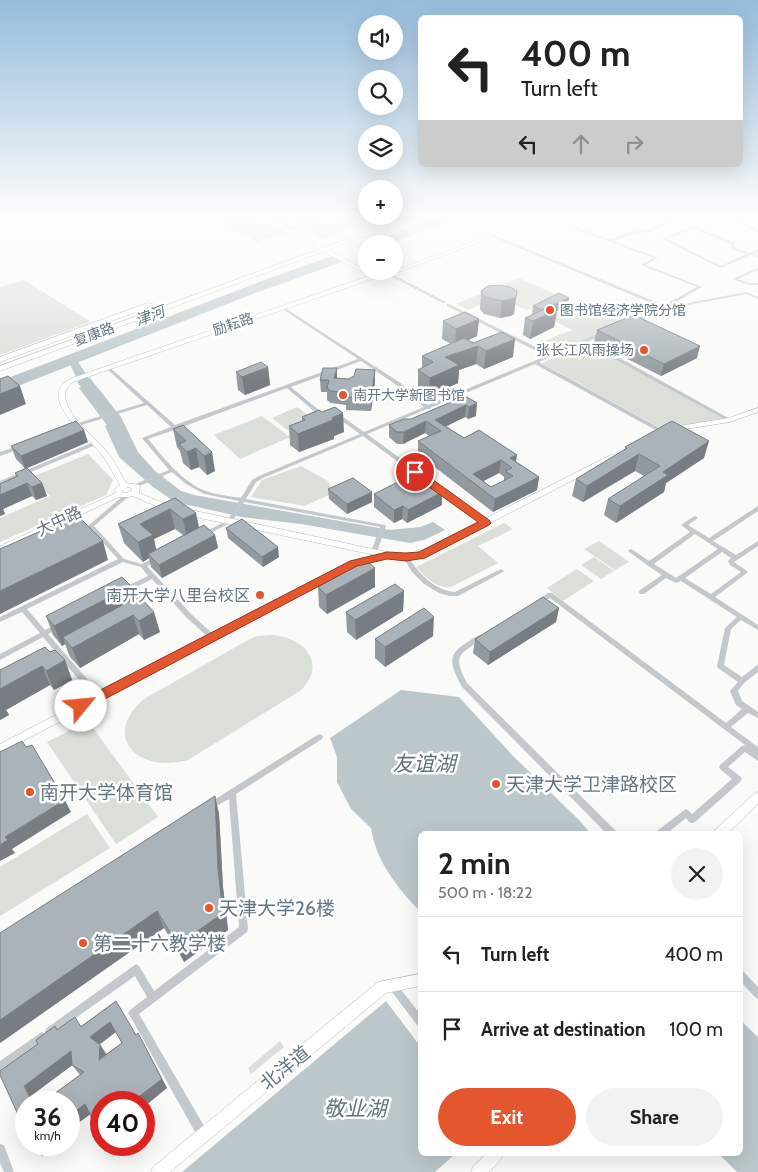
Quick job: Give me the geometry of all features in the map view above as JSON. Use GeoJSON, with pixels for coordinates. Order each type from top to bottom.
{"type":"FeatureCollection","features":[{"type":"Feature","properties":{"kind":"highway","name":"复康路"},"geometry":{"type":"LineString","coordinates":[[0,360],[247,272]]}},
{"type":"Feature","properties":{"kind":"highway","name":"复康路"},"geometry":{"type":"LineString","coordinates":[[0,369],[252,272]]}},
{"type":"Feature","properties":{"kind":"street"},"geometry":{"type":"LineString","coordinates":[[579,272],[666,307],[746,293],[758,298]]}},
{"type":"Feature","properties":{"kind":"street"},"geometry":{"type":"LineString","coordinates":[[627,324],[666,307],[700,287],[660,272]]}},
{"type":"Feature","properties":{"kind":"street"},"geometry":{"type":"LineString","coordinates":[[752,272],[734,279],[749,284],[758,284]]}},
{"type":"Feature","properties":{"kind":"street","name":"励耘路"},"geometry":{"type":"LineString","coordinates":[[77,424],[62,403],[61,397],[61,391],[66,384],[76,378],[362,280]]}},
{"type":"Feature","properties":{"kind":"street"},"geometry":{"type":"LineString","coordinates":[[401,280],[550,356]]}},
{"type":"Feature","properties":{"kind":"street"},"geometry":{"type":"LineString","coordinates":[[282,307],[397,383],[428,408]]}},
{"type":"Feature","properties":{"kind":"street"},"geometry":{"type":"LineString","coordinates":[[196,538],[230,521],[242,499],[260,477],[610,331]]}},
{"type":"Feature","properties":{"kind":"street"},"geometry":{"type":"LineString","coordinates":[[586,341],[730,420]]}},
{"type":"Feature","properties":{"kind":"street"},"geometry":{"type":"LineString","coordinates":[[361,360],[145,438],[173,470],[194,488],[206,493],[383,526],[374,552]]}},
{"type":"Feature","properties":{"kind":"street"},"geometry":{"type":"LineString","coordinates":[[536,362],[663,432]]}},
{"type":"Feature","properties":{"kind":"street"},"geometry":{"type":"LineString","coordinates":[[108,367],[175,428]]}},
{"type":"Feature","properties":{"kind":"street"},"geometry":{"type":"LineString","coordinates":[[288,387],[326,419],[336,414],[485,523]]}},
{"type":"Feature","properties":{"kind":"street"},"geometry":{"type":"LineString","coordinates":[[68,427],[148,403]]}},
{"type":"Feature","properties":{"kind":"street"},"geometry":{"type":"LineString","coordinates":[[655,436],[663,432],[730,420],[758,410]]}},
{"type":"Feature","properties":{"kind":"street"},"geometry":{"type":"LineString","coordinates":[[77,424],[96,443],[124,485],[119,488],[162,506],[387,555],[406,557],[421,555],[620,454]]}},
{"type":"Feature","properties":{"kind":"street"},"geometry":{"type":"LineString","coordinates":[[0,484],[96,443]]}},
{"type":"Feature","properties":{"kind":"street"},"geometry":{"type":"LineString","coordinates":[[0,454],[26,444]]}},
{"type":"Feature","properties":{"kind":"street"},"geometry":{"type":"LineString","coordinates":[[173,470],[144,482],[128,492],[87,527],[122,560],[143,566],[188,615],[213,638]]}},
{"type":"Feature","properties":{"kind":"street","name":"大中路"},"geometry":{"type":"LineString","coordinates":[[0,549],[128,492]]}},
{"type":"Feature","properties":{"kind":"street"},"geometry":{"type":"LineString","coordinates":[[709,541],[758,508]]}},
{"type":"Feature","properties":{"kind":"street"},"geometry":{"type":"LineString","coordinates":[[696,518],[684,525],[736,558]]}},
{"type":"Feature","properties":{"kind":"street"},"geometry":{"type":"LineString","coordinates":[[649,564],[694,532]]}},
{"type":"Feature","properties":{"kind":"street"},"geometry":{"type":"LineString","coordinates":[[711,598],[745,572],[732,564],[732,561],[758,542]]}},
{"type":"Feature","properties":{"kind":"street"},"geometry":{"type":"LineString","coordinates":[[631,551],[676,582],[722,549]]}},
{"type":"Feature","properties":{"kind":"street"},"geometry":{"type":"LineString","coordinates":[[0,749],[354,564],[387,555]]}},
{"type":"Feature","properties":{"kind":"street"},"geometry":{"type":"LineString","coordinates":[[143,566],[161,556]]}},
{"type":"Feature","properties":{"kind":"street"},"geometry":{"type":"LineString","coordinates":[[406,557],[408,563],[421,577],[448,594],[456,594],[501,570]]}},
{"type":"Feature","properties":{"kind":"street"},"geometry":{"type":"LineString","coordinates":[[0,620],[122,560]]}},
{"type":"Feature","properties":{"kind":"street"},"geometry":{"type":"LineString","coordinates":[[642,592],[666,575]]}},
{"type":"Feature","properties":{"kind":"street"},"geometry":{"type":"LineString","coordinates":[[121,593],[153,576]]}},
{"type":"Feature","properties":{"kind":"street"},"geometry":{"type":"LineString","coordinates":[[681,578],[758,628]]}},
{"type":"Feature","properties":{"kind":"street"},"geometry":{"type":"LineString","coordinates":[[534,605],[550,595],[758,751]]}},
{"type":"Feature","properties":{"kind":"street"},"geometry":{"type":"LineString","coordinates":[[23,609],[98,697]]}},
{"type":"Feature","properties":{"kind":"street"},"geometry":{"type":"LineString","coordinates":[[741,617],[728,628],[720,666],[742,681]]}},
{"type":"Feature","properties":{"kind":"street"},"geometry":{"type":"LineString","coordinates":[[0,657],[60,625]]}},
{"type":"Feature","properties":{"kind":"street"},"geometry":{"type":"LineString","coordinates":[[486,634],[462,648],[457,654],[454,665],[464,685],[610,831]]}},
{"type":"Feature","properties":{"kind":"street"},"geometry":{"type":"LineString","coordinates":[[758,668],[742,681],[734,691],[739,703],[758,715]]}},
{"type":"Feature","properties":{"kind":"street"},"geometry":{"type":"LineString","coordinates":[[726,727],[747,709]]}},
{"type":"Feature","properties":{"kind":"street"},"geometry":{"type":"LineString","coordinates":[[199,813],[319,737]]}},
{"type":"Feature","properties":{"kind":"street"},"geometry":{"type":"LineString","coordinates":[[664,831],[686,813],[692,818],[738,779],[723,767],[746,748],[758,758]]}},
{"type":"Feature","properties":{"kind":"street"},"geometry":{"type":"LineString","coordinates":[[203,1135],[133,1012],[244,929],[232,792]]}},
{"type":"Feature","properties":{"kind":"street"},"geometry":{"type":"LineString","coordinates":[[715,831],[758,792]]}},
{"type":"Feature","properties":{"kind":"street"},"geometry":{"type":"LineString","coordinates":[[722,831],[758,797]]}},
{"type":"Feature","properties":{"kind":"street"},"geometry":{"type":"LineString","coordinates":[[0,1067],[136,969],[153,998]]}},
{"type":"Feature","properties":{"kind":"street"},"geometry":{"type":"LineString","coordinates":[[743,977],[758,994]]}},
{"type":"Feature","properties":{"kind":"street","name":"北洋道"},"geometry":{"type":"LineString","coordinates":[[158,1172],[377,992],[391,984],[418,980]]}},
{"type":"Feature","properties":{"kind":"street"},"geometry":{"type":"LineString","coordinates":[[391,984],[418,1019]]}},
{"type":"Feature","properties":{"kind":"street"},"geometry":{"type":"LineString","coordinates":[[0,1149],[9,1172]]}},
{"type":"Feature","properties":{"kind":"street"},"geometry":{"type":"LineString","coordinates":[[478,1172],[494,1156]]}},
{"type":"Feature","properties":{"kind":"shaded area"},"geometry":{"type":"Polygon","coordinates":[[[519,278],[559,296],[527,310],[498,300],[468,310],[456,304],[519,278]]]}},
{"type":"Feature","properties":{"kind":"shaded area"},"geometry":{"type":"Polygon","coordinates":[[[24,280],[91,322],[0,355],[0,287],[24,280]]]}},
{"type":"Feature","properties":{"kind":"shaded area"},"geometry":{"type":"Polygon","coordinates":[[[571,308],[590,317],[601,312],[627,324],[554,355],[534,345],[572,330],[549,318],[571,308]]]}},
{"type":"Feature","properties":{"kind":"shaded area"},"geometry":{"type":"Polygon","coordinates":[[[588,343],[724,419],[664,430],[542,363],[588,343]]]}},
{"type":"Feature","properties":{"kind":"shaded area"},"geometry":{"type":"Polygon","coordinates":[[[297,407],[316,421],[290,432],[272,418],[297,407]]]}},
{"type":"Feature","properties":{"kind":"shaded area"},"geometry":{"type":"Polygon","coordinates":[[[262,416],[290,437],[240,459],[214,435],[262,416]]]}},
{"type":"Feature","properties":{"kind":"shaded area"},"geometry":{"type":"Polygon","coordinates":[[[88,454],[113,480],[106,495],[0,542],[0,518],[50,496],[32,477],[88,454]]]}},
{"type":"Feature","properties":{"kind":"shaded area"},"geometry":{"type":"Polygon","coordinates":[[[301,466],[328,481],[333,493],[305,506],[251,497],[262,480],[301,466]]]}},
{"type":"Feature","properties":{"kind":"shaded area"},"geometry":{"type":"Polygon","coordinates":[[[504,523],[513,529],[478,546],[498,563],[451,587],[436,584],[416,567],[504,523]]]}},
{"type":"Feature","properties":{"kind":"shaded area"},"geometry":{"type":"Polygon","coordinates":[[[599,541],[629,562],[615,570],[584,549],[599,541]]]}},
{"type":"Feature","properties":{"kind":"shaded area"},"geometry":{"type":"Polygon","coordinates":[[[594,557],[614,571],[601,579],[581,565],[594,557]]]}},
{"type":"Feature","properties":{"kind":"shaded area"},"geometry":{"type":"Polygon","coordinates":[[[577,569],[594,581],[563,601],[547,588],[577,569]]]}},
{"type":"Feature","properties":{"kind":"shaded area"},"geometry":{"type":"Polygon","coordinates":[[[273,635],[295,641],[309,654],[312,662],[312,671],[308,681],[300,691],[188,760],[170,763],[154,762],[141,757],[131,749],[126,739],[125,727],[131,713],[144,699],[248,640],[257,636],[273,635]]]}},
{"type":"Feature","properties":{"kind":"shaded area"},"geometry":{"type":"Polygon","coordinates":[[[88,721],[158,817],[116,844],[47,742],[88,721]]]}},
{"type":"Feature","properties":{"kind":"shaded area"},"geometry":{"type":"Polygon","coordinates":[[[87,814],[110,848],[0,916],[0,867],[87,814]]]}},
{"type":"Feature","properties":{"kind":"shaded area"},"geometry":{"type":"Polygon","coordinates":[[[280,1041],[284,1047],[251,1074],[248,1068],[280,1041]]]}},
{"type":"Feature","properties":{"kind":"water"},"geometry":{"type":"Polygon","coordinates":[[[288,272],[315,272],[250,295],[0,393],[0,381],[288,272]]]}},
{"type":"Feature","properties":{"kind":"water"},"geometry":{"type":"Polygon","coordinates":[[[87,377],[90,378],[121,417],[138,452],[155,471],[181,491],[194,495],[390,530],[420,527],[433,522],[445,530],[424,540],[410,543],[301,524],[242,517],[175,502],[153,487],[119,457],[105,426],[107,425],[79,388],[81,387],[77,382],[87,377]]]}},
{"type":"Feature","properties":{"kind":"water","name":"友谊湖"},"geometry":{"type":"Polygon","coordinates":[[[401,690],[459,697],[513,756],[588,831],[418,831],[418,909],[403,893],[389,873],[378,852],[371,828],[351,809],[337,782],[337,757],[330,738],[401,690]]]}},
{"type":"Feature","properties":{"kind":"water","name":"敬业湖"},"geometry":{"type":"Polygon","coordinates":[[[386,1001],[418,1043],[418,1156],[453,1156],[435,1172],[182,1172],[386,1001]]]}},
{"type":"Feature","properties":{"kind":"water"},"geometry":{"type":"Polygon","coordinates":[[[743,1023],[758,1037],[758,1172],[737,1172],[721,1156],[743,1156],[743,1023]]]}},
{"type":"Feature","properties":{"kind":"building"},"geometry":{"type":"Polygon","coordinates":[[[488,286],[510,287],[517,291],[516,297],[502,301],[485,297],[481,292],[488,286]]]}},
{"type":"Feature","properties":{"kind":"building"},"geometry":{"type":"Polygon","coordinates":[[[559,293],[569,298],[542,310],[533,306],[559,293]]]}},
{"type":"Feature","properties":{"kind":"building"},"geometry":{"type":"Polygon","coordinates":[[[549,307],[557,310],[533,321],[525,318],[549,307]]]}},
{"type":"Feature","properties":{"kind":"building"},"geometry":{"type":"Polygon","coordinates":[[[465,312],[479,319],[456,329],[443,321],[465,312]]]}},
{"type":"Feature","properties":{"kind":"building"},"geometry":{"type":"Polygon","coordinates":[[[634,315],[700,346],[664,364],[597,330],[634,315]]]}},
{"type":"Feature","properties":{"kind":"building"},"geometry":{"type":"Polygon","coordinates":[[[502,332],[515,339],[486,351],[478,346],[445,357],[459,365],[430,378],[418,370],[433,362],[422,356],[464,338],[473,343],[502,332]]]}},
{"type":"Feature","properties":{"kind":"building"},"geometry":{"type":"Polygon","coordinates":[[[261,362],[268,367],[242,377],[236,372],[261,362]]]}},
{"type":"Feature","properties":{"kind":"building"},"geometry":{"type":"Polygon","coordinates":[[[323,368],[337,368],[334,378],[348,379],[354,376],[356,369],[375,370],[371,399],[346,397],[347,393],[331,391],[327,388],[329,380],[320,380],[323,368]]]}},
{"type":"Feature","properties":{"kind":"building"},"geometry":{"type":"Polygon","coordinates":[[[8,376],[20,386],[0,394],[0,379],[8,376]]]}},
{"type":"Feature","properties":{"kind":"building"},"geometry":{"type":"Polygon","coordinates":[[[467,397],[477,403],[469,407],[466,405],[435,420],[464,438],[479,430],[517,455],[510,458],[539,477],[495,499],[418,441],[441,431],[426,421],[404,432],[397,432],[389,425],[404,419],[411,419],[458,399],[461,400],[467,397]],[[501,460],[473,474],[491,487],[513,476],[505,471],[512,468],[501,460]]]}},
{"type":"Feature","properties":{"kind":"building"},"geometry":{"type":"Polygon","coordinates":[[[335,407],[343,413],[332,418],[333,420],[298,434],[289,426],[305,420],[302,417],[319,410],[322,412],[335,407]]]}},
{"type":"Feature","properties":{"kind":"building"},"geometry":{"type":"Polygon","coordinates":[[[76,421],[84,430],[21,456],[11,446],[76,421]]]}},
{"type":"Feature","properties":{"kind":"building"},"geometry":{"type":"Polygon","coordinates":[[[672,421],[709,441],[663,472],[668,475],[620,506],[608,499],[660,466],[639,454],[587,486],[576,479],[627,448],[625,447],[672,421]]]}},
{"type":"Feature","properties":{"kind":"building"},"geometry":{"type":"Polygon","coordinates":[[[183,425],[212,452],[204,456],[196,448],[187,452],[179,444],[186,441],[173,429],[183,425]]]}},
{"type":"Feature","properties":{"kind":"building"},"geometry":{"type":"Polygon","coordinates":[[[27,468],[42,483],[32,487],[27,483],[0,495],[0,484],[18,476],[15,473],[27,468]]]}},
{"type":"Feature","properties":{"kind":"building"},"geometry":{"type":"Polygon","coordinates":[[[416,473],[442,492],[408,510],[403,506],[394,510],[374,494],[416,473]]]}},
{"type":"Feature","properties":{"kind":"building"},"geometry":{"type":"Polygon","coordinates":[[[353,478],[372,492],[347,504],[328,489],[353,478]]]}},
{"type":"Feature","properties":{"kind":"building"},"geometry":{"type":"Polygon","coordinates":[[[175,498],[196,513],[183,519],[170,509],[140,524],[153,535],[138,542],[118,524],[175,498]]]}},
{"type":"Feature","properties":{"kind":"building"},"geometry":{"type":"Polygon","coordinates":[[[77,515],[103,541],[0,591],[0,549],[77,515]]]}},
{"type":"Feature","properties":{"kind":"building"},"geometry":{"type":"Polygon","coordinates":[[[242,519],[278,547],[262,557],[226,528],[242,519]]]}},
{"type":"Feature","properties":{"kind":"building"},"geometry":{"type":"Polygon","coordinates":[[[204,525],[215,535],[159,565],[148,554],[204,525]]]}},
{"type":"Feature","properties":{"kind":"building"},"geometry":{"type":"Polygon","coordinates":[[[366,560],[375,568],[326,595],[318,587],[366,560]]]}},
{"type":"Feature","properties":{"kind":"building"},"geometry":{"type":"Polygon","coordinates":[[[122,577],[131,586],[54,626],[46,616],[122,577]]]}},
{"type":"Feature","properties":{"kind":"building"},"geometry":{"type":"Polygon","coordinates":[[[395,584],[404,591],[355,620],[346,612],[395,584]]]}},
{"type":"Feature","properties":{"kind":"building"},"geometry":{"type":"Polygon","coordinates":[[[139,596],[154,612],[139,621],[133,615],[72,648],[63,637],[139,596]]]}},
{"type":"Feature","properties":{"kind":"building"},"geometry":{"type":"Polygon","coordinates":[[[543,597],[559,608],[490,652],[475,639],[543,597]]]}},
{"type":"Feature","properties":{"kind":"building"},"geometry":{"type":"Polygon","coordinates":[[[424,608],[434,617],[385,647],[375,639],[424,608]]]}},
{"type":"Feature","properties":{"kind":"building"},"geometry":{"type":"Polygon","coordinates":[[[45,647],[50,652],[55,650],[65,660],[46,671],[42,666],[0,689],[0,670],[45,647]]]}},
{"type":"Feature","properties":{"kind":"building","name":"南开大学体育馆"},"geometry":{"type":"Polygon","coordinates":[[[22,741],[26,747],[32,745],[65,800],[5,837],[8,840],[0,845],[0,752],[22,741]]]}},
{"type":"Feature","properties":{"kind":"building","name":"第二十六教学楼"},"geometry":{"type":"Polygon","coordinates":[[[215,796],[218,869],[223,913],[178,945],[157,911],[0,1020],[0,933],[215,796]]]}},
{"type":"Feature","properties":{"kind":"building"},"geometry":{"type":"Polygon","coordinates":[[[116,1001],[136,1035],[138,1033],[162,1079],[146,1091],[90,1091],[90,1114],[85,1104],[80,1108],[80,1091],[58,1091],[84,1072],[72,1065],[71,1051],[24,1086],[26,1091],[15,1091],[15,1108],[0,1075],[0,1071],[38,1044],[36,1040],[55,1026],[57,1030],[75,1017],[81,1027],[116,1001]],[[110,1022],[90,1037],[100,1045],[99,1060],[122,1043],[110,1022]]]}},
{"type":"Feature","properties":{"kind":"waterway"},"geometry":{"type":"LineString","coordinates":[[73,360],[82,379],[89,387]]}},
{"type":"Feature","properties":{"kind":"place","name":"图书馆经济学院分馆"},"geometry":{"type":"Point","coordinates":[550,310]}},
{"type":"Feature","properties":{"kind":"place","name":"张长江风雨操场"},"geometry":{"type":"Point","coordinates":[644,350]}},
{"type":"Feature","properties":{"kind":"place","name":"南开大学新图书馆"},"geometry":{"type":"Point","coordinates":[343,395]}},
{"type":"Feature","properties":{"kind":"place","name":"南开大学八里台校区"},"geometry":{"type":"Point","coordinates":[260,595]}},
{"type":"Feature","properties":{"kind":"place","name":"天津大学卫津路校区"},"geometry":{"type":"Point","coordinates":[496,784]}},
{"type":"Feature","properties":{"kind":"place","name":"南开大学体育馆"},"geometry":{"type":"Point","coordinates":[30,792]}},
{"type":"Feature","properties":{"kind":"place","name":"天津大学26楼"},"geometry":{"type":"Point","coordinates":[209,908]}},
{"type":"Feature","properties":{"kind":"place","name":"第二十六教学楼"},"geometry":{"type":"Point","coordinates":[83,943]}},
{"type":"Feature","properties":{"kind":"route"},"geometry":{"type":"LineString","coordinates":[[81,706],[354,564],[387,555],[406,557],[421,555],[485,523],[415,472]]}},
{"type":"Feature","properties":{"kind":"water label","name":"津河"},"geometry":{"type":"Point","coordinates":[150,316]}}]}
